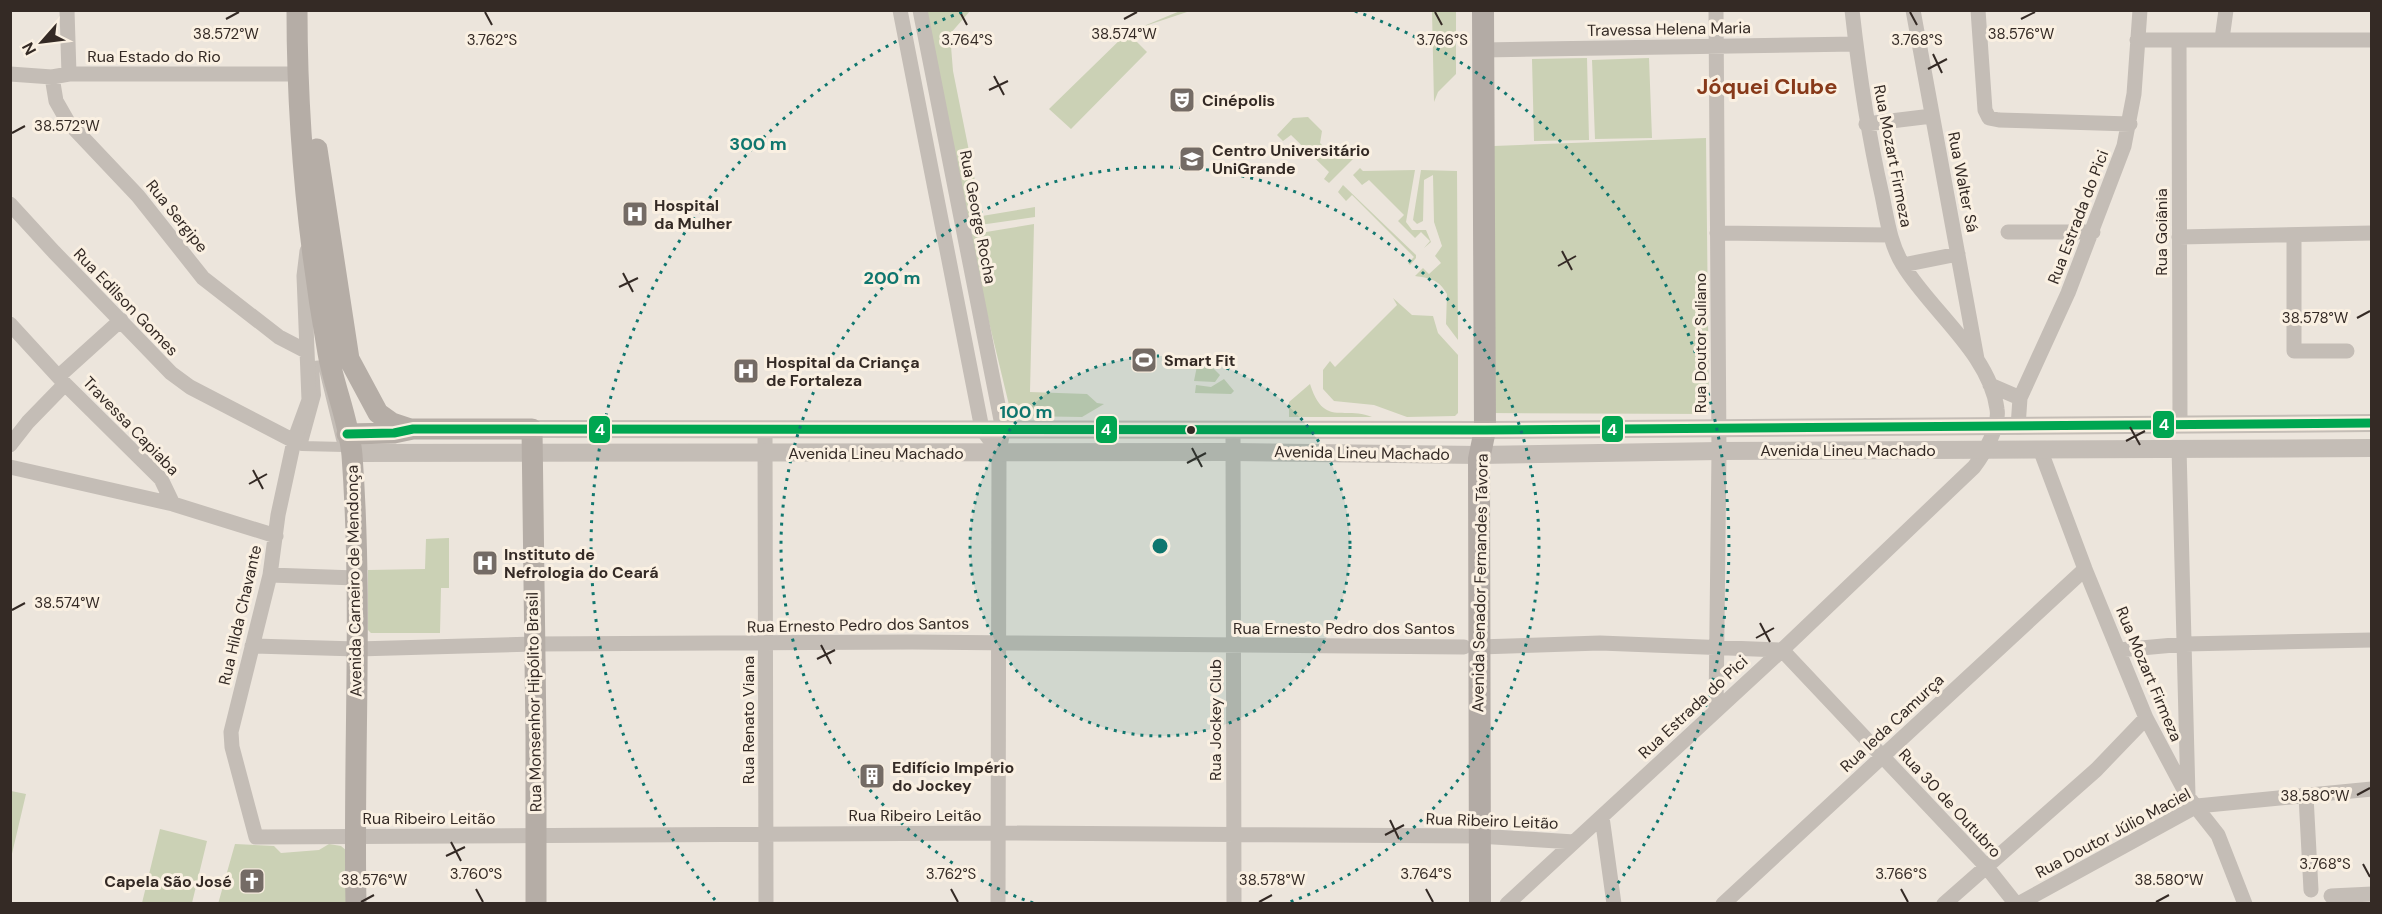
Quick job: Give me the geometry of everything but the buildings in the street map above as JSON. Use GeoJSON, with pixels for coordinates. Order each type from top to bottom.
{"type":"FeatureCollection","features":[{"type":"Feature","properties":{"kind":"main road","name":"Avenida Carneiro de Mendonça"},"geometry":{"type":"LineString","coordinates":[[297,10],[297,74],[310,221],[328,354],[349,443],[356,578],[356,903]]}},
{"type":"Feature","properties":{"kind":"main road"},"geometry":{"type":"LineString","coordinates":[[308,10],[310,105],[349,359],[378,413],[392,423],[413,429]]}},
{"type":"Feature","properties":{"kind":"main road","name":"Avenida Senador Fernandes Távora"},"geometry":{"type":"LineString","coordinates":[[1469,10],[1478,430]]}},
{"type":"Feature","properties":{"kind":"main road","name":"Avenida Senador Fernandes Távora"},"geometry":{"type":"LineString","coordinates":[[1465,903],[1472,837],[1472,455],[1478,430],[1483,10]]}},
{"type":"Feature","properties":{"kind":"main road","name":"Avenida Lineu Machado"},"geometry":{"type":"LineString","coordinates":[[349,443],[413,429],[532,429]]}},
{"type":"Feature","properties":{"kind":"main road","name":"Rua Monsenhor Hipólito Brasil"},"geometry":{"type":"LineString","coordinates":[[532,429],[536,903]]}},
{"type":"Feature","properties":{"kind":"main road","name":"Avenida Senador Fernandes Távora"},"geometry":{"type":"LineString","coordinates":[[1472,837],[1480,903]]}},
{"type":"Feature","properties":{"kind":"street"},"geometry":{"type":"LineString","coordinates":[[67,10],[69,74]]}},
{"type":"Feature","properties":{"kind":"street"},"geometry":{"type":"LineString","coordinates":[[900,10],[982,429],[999,452]]}},
{"type":"Feature","properties":{"kind":"street","name":"Rua George Rocha"},"geometry":{"type":"LineString","coordinates":[[920,10],[1003,429]]}},
{"type":"Feature","properties":{"kind":"street","name":"Rua Doutor Suliano"},"geometry":{"type":"LineString","coordinates":[[1716,10],[1719,451],[1716,711]]}},
{"type":"Feature","properties":{"kind":"street","name":"Rua Mozart Firmeza"},"geometry":{"type":"LineString","coordinates":[[1852,10],[1866,124],[1890,235],[1902,265],[1978,361],[1990,385],[1998,410],[1993,428]]}},
{"type":"Feature","properties":{"kind":"street","name":"Rua Walter Sá"},"geometry":{"type":"LineString","coordinates":[[1913,10],[1978,361]]}},
{"type":"Feature","properties":{"kind":"street"},"geometry":{"type":"LineString","coordinates":[[1978,10],[1985,110],[1989,118],[2130,124]]}},
{"type":"Feature","properties":{"kind":"street","name":"Rua Estrada do Pici"},"geometry":{"type":"LineString","coordinates":[[2018,427],[2020,398],[2093,232],[2130,124],[2140,10]]}},
{"type":"Feature","properties":{"kind":"street"},"geometry":{"type":"LineString","coordinates":[[2222,39],[2226,10]]}},
{"type":"Feature","properties":{"kind":"street"},"geometry":{"type":"LineString","coordinates":[[2137,40],[2372,40]]}},
{"type":"Feature","properties":{"kind":"street","name":"Rua Goiânia"},"geometry":{"type":"LineString","coordinates":[[2179,40],[2180,425]]}},
{"type":"Feature","properties":{"kind":"street","name":"Travessa Helena Maria"},"geometry":{"type":"LineString","coordinates":[[1482,50],[1856,44]]}},
{"type":"Feature","properties":{"kind":"street","name":"Rua Estado do Rio"},"geometry":{"type":"LineString","coordinates":[[10,74],[52,77],[69,74],[297,74]]}},
{"type":"Feature","properties":{"kind":"street","name":"Rua Sergipe"},"geometry":{"type":"LineString","coordinates":[[52,77],[56,101],[68,122],[138,196],[203,278],[279,337],[306,351]]}},
{"type":"Feature","properties":{"kind":"street"},"geometry":{"type":"LineString","coordinates":[[1866,124],[1932,116]]}},
{"type":"Feature","properties":{"kind":"street","name":"Rua Edilson Gomes"},"geometry":{"type":"LineString","coordinates":[[10,204],[159,363],[177,378],[298,443]]}},
{"type":"Feature","properties":{"kind":"street","name":"Rua Hilda Chavante"},"geometry":{"type":"LineString","coordinates":[[256,837],[231,740],[309,400],[304,276],[310,221]]}},
{"type":"Feature","properties":{"kind":"street"},"geometry":{"type":"LineString","coordinates":[[1717,232],[1890,235]]}},
{"type":"Feature","properties":{"kind":"street"},"geometry":{"type":"LineString","coordinates":[[2008,232],[2093,232]]}},
{"type":"Feature","properties":{"kind":"street"},"geometry":{"type":"LineString","coordinates":[[2179,237],[2372,233]]}},
{"type":"Feature","properties":{"kind":"street"},"geometry":{"type":"LineString","coordinates":[[2294,236],[2294,351],[2347,351]]}},
{"type":"Feature","properties":{"kind":"street"},"geometry":{"type":"LineString","coordinates":[[1902,265],[1958,254]]}},
{"type":"Feature","properties":{"kind":"street"},"geometry":{"type":"LineString","coordinates":[[10,445],[62,380],[121,320]]}},
{"type":"Feature","properties":{"kind":"street","name":"Travessa Capiaba"},"geometry":{"type":"LineString","coordinates":[[10,324],[62,380],[161,479],[173,504]]}},
{"type":"Feature","properties":{"kind":"street"},"geometry":{"type":"LineString","coordinates":[[323,365],[344,447],[298,443],[316,395],[314,366],[323,365]]}},
{"type":"Feature","properties":{"kind":"street"},"geometry":{"type":"LineString","coordinates":[[1990,385],[2020,398]]}},
{"type":"Feature","properties":{"kind":"street","name":"Avenida Lineu Machado"},"geometry":{"type":"LineString","coordinates":[[532,429],[1478,430],[1718,427],[1993,428],[2372,423]]}},
{"type":"Feature","properties":{"kind":"street","name":"Rua Estrada do Pici"},"geometry":{"type":"LineString","coordinates":[[1507,903],[1782,650],[1974,467],[1987,449],[1993,428]]}},
{"type":"Feature","properties":{"kind":"street"},"geometry":{"type":"LineString","coordinates":[[716,429],[717,452]]}},
{"type":"Feature","properties":{"kind":"street","name":"Rua Renato Viana"},"geometry":{"type":"LineString","coordinates":[[765,429],[766,903]]}},
{"type":"Feature","properties":{"kind":"street"},"geometry":{"type":"LineString","coordinates":[[800,429],[801,453]]}},
{"type":"Feature","properties":{"kind":"street"},"geometry":{"type":"LineString","coordinates":[[998,903],[999,452],[1003,429]]}},
{"type":"Feature","properties":{"kind":"street","name":"Rua Jockey Club"},"geometry":{"type":"LineString","coordinates":[[1233,429],[1234,903]]}},
{"type":"Feature","properties":{"kind":"street","name":"Avenida Lineu Machado"},"geometry":{"type":"LineString","coordinates":[[349,443],[532,453],[1234,452],[1472,455],[1719,451],[2372,448]]}},
{"type":"Feature","properties":{"kind":"street"},"geometry":{"type":"LineString","coordinates":[[2179,448],[2192,801]]}},
{"type":"Feature","properties":{"kind":"street","name":"Rua Mozart Firmeza"},"geometry":{"type":"LineString","coordinates":[[2040,449],[2085,569],[2146,718],[2192,801],[2218,834],[2245,903]]}},
{"type":"Feature","properties":{"kind":"street"},"geometry":{"type":"LineString","coordinates":[[10,467],[173,504],[276,536]]}},
{"type":"Feature","properties":{"kind":"street","name":"Rua Ieda Camurça"},"geometry":{"type":"LineString","coordinates":[[1723,903],[2085,569]]}},
{"type":"Feature","properties":{"kind":"street"},"geometry":{"type":"LineString","coordinates":[[270,575],[356,578]]}},
{"type":"Feature","properties":{"kind":"street"},"geometry":{"type":"LineString","coordinates":[[2119,650],[2186,644],[2372,640]]}},
{"type":"Feature","properties":{"kind":"street","name":"Rua Ernesto Pedro dos Santos"},"geometry":{"type":"LineString","coordinates":[[252,646],[357,649],[534,644],[998,642],[1471,647],[1600,643],[1782,650]]}},
{"type":"Feature","properties":{"kind":"street","name":"Rua 30 de Outubro"},"geometry":{"type":"LineString","coordinates":[[1782,650],[1985,865],[2017,903]]}},
{"type":"Feature","properties":{"kind":"street"},"geometry":{"type":"LineString","coordinates":[[1944,903],[2096,770],[2146,718]]}},
{"type":"Feature","properties":{"kind":"street","name":"Rua Doutor Júlio Maciel"},"geometry":{"type":"LineString","coordinates":[[2017,903],[2192,801],[2306,796],[2372,789]]}},
{"type":"Feature","properties":{"kind":"street"},"geometry":{"type":"LineString","coordinates":[[2306,796],[2311,890]]}},
{"type":"Feature","properties":{"kind":"street"},"geometry":{"type":"LineString","coordinates":[[1602,817],[1614,903]]}},
{"type":"Feature","properties":{"kind":"street","name":"Rua Ribeiro Leitão"},"geometry":{"type":"LineString","coordinates":[[256,837],[998,833],[1472,837],[1574,842]]}},
{"type":"Feature","properties":{"kind":"street"},"geometry":{"type":"LineString","coordinates":[[2331,896],[2372,894]]}},
{"type":"Feature","properties":{"kind":"green space"},"geometry":{"type":"Polygon","coordinates":[[[925,11],[970,11],[950,34],[953,71],[982,216],[1035,207],[1035,217],[966,227],[925,11]]]}},
{"type":"Feature","properties":{"kind":"green space"},"geometry":{"type":"Polygon","coordinates":[[[1180,11],[1190,11],[1139,28],[1180,11]]]}},
{"type":"Feature","properties":{"kind":"green space"},"geometry":{"type":"Polygon","coordinates":[[[1432,11],[1456,11],[1456,74],[1438,92],[1434,102],[1432,11]]]}},
{"type":"Feature","properties":{"kind":"green space"},"geometry":{"type":"Polygon","coordinates":[[[1128,33],[1147,52],[1071,129],[1049,109],[1128,33]]]}},
{"type":"Feature","properties":{"kind":"green space"},"geometry":{"type":"Polygon","coordinates":[[[1587,58],[1589,140],[1534,141],[1532,59],[1587,58]]]}},
{"type":"Feature","properties":{"kind":"green space"},"geometry":{"type":"Polygon","coordinates":[[[1649,58],[1652,138],[1595,139],[1592,60],[1649,58]]]}},
{"type":"Feature","properties":{"kind":"green space"},"geometry":{"type":"Polygon","coordinates":[[[1308,117],[1322,131],[1320,143],[1333,156],[1356,156],[1329,183],[1324,179],[1329,172],[1291,135],[1283,141],[1277,135],[1293,118],[1308,117]]]}},
{"type":"Feature","properties":{"kind":"green space"},"geometry":{"type":"Polygon","coordinates":[[[1706,138],[1709,414],[1488,413],[1494,146],[1706,138]]]}},
{"type":"Feature","properties":{"kind":"green space"},"geometry":{"type":"Polygon","coordinates":[[[1360,168],[1363,171],[1415,170],[1406,222],[1412,230],[1426,230],[1431,242],[1424,248],[1430,241],[1421,232],[1415,238],[1398,221],[1404,215],[1369,180],[1362,185],[1353,175],[1360,168]]]}},
{"type":"Feature","properties":{"kind":"green space"},"geometry":{"type":"Polygon","coordinates":[[[1421,170],[1457,171],[1458,340],[1446,324],[1447,294],[1444,289],[1434,280],[1415,276],[1423,268],[1429,274],[1441,263],[1435,256],[1442,246],[1434,222],[1433,175],[1424,180],[1423,221],[1417,224],[1413,220],[1421,170]]]}},
{"type":"Feature","properties":{"kind":"green space"},"geometry":{"type":"Polygon","coordinates":[[[1343,185],[1416,255],[1410,265],[1408,263],[1414,257],[1352,195],[1346,201],[1338,192],[1343,185]]]}},
{"type":"Feature","properties":{"kind":"green space"},"geometry":{"type":"Polygon","coordinates":[[[1034,224],[1030,392],[1087,394],[1097,403],[1104,404],[1082,417],[1020,416],[1010,409],[968,235],[1034,224]]]}},
{"type":"Feature","properties":{"kind":"green space"},"geometry":{"type":"Polygon","coordinates":[[[1393,298],[1412,315],[1433,316],[1438,333],[1458,355],[1458,413],[1455,416],[1407,417],[1374,405],[1334,401],[1323,389],[1323,370],[1330,361],[1335,367],[1397,305],[1393,298]]]}},
{"type":"Feature","properties":{"kind":"green space"},"geometry":{"type":"Polygon","coordinates":[[[1202,357],[1220,375],[1215,382],[1194,381],[1198,361],[1202,357]]]}},
{"type":"Feature","properties":{"kind":"green space"},"geometry":{"type":"Polygon","coordinates":[[[1224,379],[1234,391],[1231,394],[1195,393],[1196,385],[1211,387],[1224,379]]]}},
{"type":"Feature","properties":{"kind":"green space"},"geometry":{"type":"Polygon","coordinates":[[[1310,384],[1315,398],[1328,411],[1372,417],[1289,417],[1289,402],[1310,384]]]}},
{"type":"Feature","properties":{"kind":"green space"},"geometry":{"type":"Polygon","coordinates":[[[449,538],[449,588],[441,588],[440,633],[371,633],[368,630],[368,570],[425,569],[426,539],[449,538]]]}},
{"type":"Feature","properties":{"kind":"green space"},"geometry":{"type":"Polygon","coordinates":[[[10,791],[26,794],[11,858],[10,791]]]}},
{"type":"Feature","properties":{"kind":"green space"},"geometry":{"type":"Polygon","coordinates":[[[160,829],[207,841],[192,903],[142,903],[160,829]]]}},
{"type":"Feature","properties":{"kind":"green space"},"geometry":{"type":"Polygon","coordinates":[[[235,844],[274,846],[281,853],[319,850],[329,844],[341,846],[347,851],[347,903],[218,904],[235,844]]]}},
{"type":"Feature","properties":{"kind":"transit line","name":"4"},"geometry":{"type":"LineString","coordinates":[[347,434],[394,433],[413,429],[1485,430],[2372,423]]}},
{"type":"Feature","properties":{"kind":"place","name":"Cinépolis"},"geometry":{"type":"Point","coordinates":[1182,100]}},
{"type":"Feature","properties":{"kind":"place","name":"Centro Universitário UniGrande"},"geometry":{"type":"Point","coordinates":[1192,159]}},
{"type":"Feature","properties":{"kind":"place","name":"Hospital da Mulher"},"geometry":{"type":"Point","coordinates":[635,214]}},
{"type":"Feature","properties":{"kind":"place","name":"Smart Fit"},"geometry":{"type":"Point","coordinates":[1144,360]}},
{"type":"Feature","properties":{"kind":"place","name":"Hospital da Criança de Fortaleza"},"geometry":{"type":"Point","coordinates":[746,371]}},
{"type":"Feature","properties":{"kind":"place","name":"Instituto de Nefrologia do Ceará"},"geometry":{"type":"Point","coordinates":[485,563]}},
{"type":"Feature","properties":{"kind":"place","name":"Edifício Império do Jockey"},"geometry":{"type":"Point","coordinates":[872,776]}},
{"type":"Feature","properties":{"kind":"place","name":"Capela São José"},"geometry":{"type":"Point","coordinates":[252,881]}},
{"type":"Feature","properties":{"kind":"district","name":"Jóquei Clube"},"geometry":{"type":"Point","coordinates":[1767,86]}}]}
